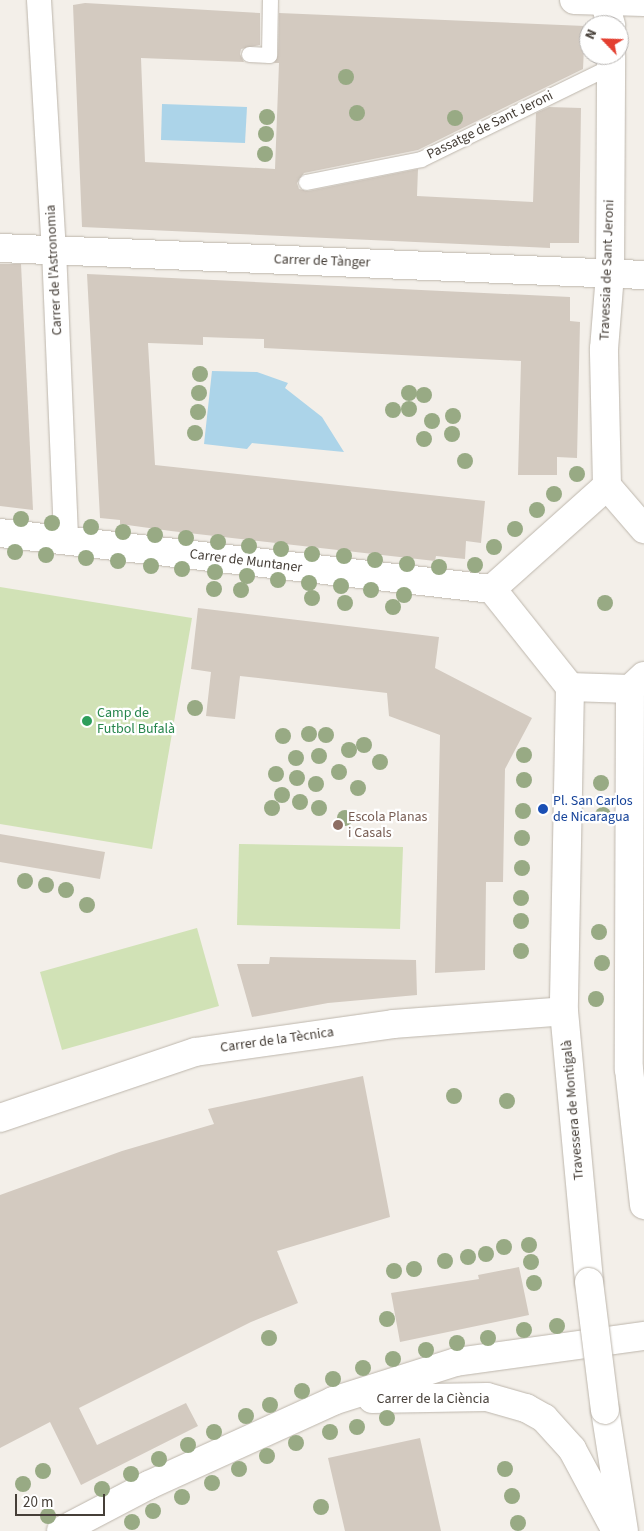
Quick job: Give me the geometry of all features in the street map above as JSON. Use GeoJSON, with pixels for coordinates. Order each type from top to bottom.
{"type":"FeatureCollection","features":[{"type":"Feature","properties":{"kind":"street","name":"Carrer de l'Astronomia"},"geometry":{"type":"LineString","coordinates":[[39,0],[54,250],[66,541]]}},
{"type":"Feature","properties":{"kind":"street"},"geometry":{"type":"LineString","coordinates":[[574,0],[606,9],[644,2]]}},
{"type":"Feature","properties":{"kind":"street","name":"Travessia de Sant Jeroni"},"geometry":{"type":"LineString","coordinates":[[606,486],[604,349],[610,274],[611,65]]}},
{"type":"Feature","properties":{"kind":"street","name":"Carrer de Tànger"},"geometry":{"type":"LineString","coordinates":[[0,248],[644,275]]}},
{"type":"Feature","properties":{"kind":"street"},"geometry":{"type":"LineString","coordinates":[[644,529],[606,486],[492,589],[570,687],[637,683],[629,1069],[644,1205]]}},
{"type":"Feature","properties":{"kind":"street","name":"Carrer de Muntaner"},"geometry":{"type":"LineString","coordinates":[[0,533],[492,589]]}},
{"type":"Feature","properties":{"kind":"street","name":"Travessera de Montigalà"},"geometry":{"type":"LineString","coordinates":[[570,687],[564,1011],[589,1282],[605,1410],[624,1531]]}},
{"type":"Feature","properties":{"kind":"street","name":"Carrer de la Tècnica"},"geometry":{"type":"LineString","coordinates":[[0,1118],[196,1052],[393,1024],[564,1011]]}},
{"type":"Feature","properties":{"kind":"street","name":"Carrer de la Ciència"},"geometry":{"type":"LineString","coordinates":[[61,1531],[149,1485],[333,1401],[456,1362],[644,1336]]}},
{"type":"Feature","properties":{"kind":"street","name":"Carrer de la Ciència"},"geometry":{"type":"LineString","coordinates":[[333,1401],[487,1397],[526,1408],[544,1418],[572,1449],[616,1531]]}},
{"type":"Feature","properties":{"kind":"lane"},"geometry":{"type":"LineString","coordinates":[[248,54],[269,55],[270,0]]}},
{"type":"Feature","properties":{"kind":"lane","name":"Passatge de Sant Jeroni"},"geometry":{"type":"LineString","coordinates":[[306,182],[421,159],[603,65]]}},
{"type":"Feature","properties":{"kind":"green space","name":"Camp de Futbol Bufalà"},"geometry":{"type":"Polygon","coordinates":[[[0,587],[192,618],[152,849],[0,824],[0,587]]]}},
{"type":"Feature","properties":{"kind":"green space"},"geometry":{"type":"Polygon","coordinates":[[[239,844],[403,847],[400,929],[237,925],[239,844]]]}},
{"type":"Feature","properties":{"kind":"green space"},"geometry":{"type":"Polygon","coordinates":[[[197,928],[219,1006],[62,1050],[40,972],[197,928]]]}},
{"type":"Feature","properties":{"kind":"water"},"geometry":{"type":"Polygon","coordinates":[[[162,104],[247,107],[245,143],[161,140],[162,104]]]}},
{"type":"Feature","properties":{"kind":"water"},"geometry":{"type":"Polygon","coordinates":[[[212,371],[257,372],[288,383],[285,388],[322,417],[344,452],[252,443],[247,449],[204,444],[212,371]]]}},
{"type":"Feature","properties":{"kind":"building"},"geometry":{"type":"Polygon","coordinates":[[[85,3],[260,13],[260,45],[241,49],[240,54],[244,62],[141,58],[145,162],[275,169],[279,63],[274,63],[278,55],[279,13],[579,26],[579,65],[583,65],[583,69],[418,150],[304,173],[297,183],[299,189],[308,191],[418,169],[417,196],[533,202],[536,113],[549,107],[581,108],[579,243],[550,243],[550,248],[82,227],[73,5],[85,3]]]}},
{"type":"Feature","properties":{"kind":"building"},"geometry":{"type":"Polygon","coordinates":[[[0,264],[21,264],[33,510],[0,506],[0,264]]]}},
{"type":"Feature","properties":{"kind":"building"},"geometry":{"type":"Polygon","coordinates":[[[87,274],[570,297],[570,321],[580,322],[577,458],[557,457],[557,475],[518,475],[521,361],[264,348],[264,339],[203,337],[203,345],[148,343],[155,465],[485,501],[481,543],[466,541],[465,559],[436,556],[435,561],[171,531],[120,524],[120,520],[100,518],[87,274]]]}},
{"type":"Feature","properties":{"kind":"building"},"geometry":{"type":"Polygon","coordinates":[[[198,608],[439,637],[435,668],[532,718],[505,769],[503,882],[486,882],[485,970],[435,973],[440,735],[389,716],[387,693],[240,676],[235,719],[206,716],[211,672],[191,669],[198,608]]]}},
{"type":"Feature","properties":{"kind":"building"},"geometry":{"type":"Polygon","coordinates":[[[0,834],[105,852],[100,879],[0,862],[0,834]]]}},
{"type":"Feature","properties":{"kind":"building"},"geometry":{"type":"Polygon","coordinates":[[[270,957],[416,960],[417,995],[328,1003],[252,1017],[237,964],[269,964],[270,957]]]}},
{"type":"Feature","properties":{"kind":"building"},"geometry":{"type":"Polygon","coordinates":[[[363,1076],[390,1217],[277,1251],[298,1303],[251,1322],[79,1408],[97,1445],[186,1403],[198,1426],[81,1485],[50,1422],[0,1448],[0,1195],[122,1151],[214,1124],[208,1109],[363,1076]]]}},
{"type":"Feature","properties":{"kind":"building"},"geometry":{"type":"Polygon","coordinates":[[[519,1267],[529,1315],[400,1342],[391,1293],[479,1279],[478,1275],[519,1267]]]}},
{"type":"Feature","properties":{"kind":"building"},"geometry":{"type":"Polygon","coordinates":[[[420,1438],[441,1531],[345,1531],[328,1458],[420,1438]]]}},
{"type":"Feature","properties":{"kind":"place","name":"Camp de Futbol Bufalà"},"geometry":{"type":"Point","coordinates":[87,721]}},
{"type":"Feature","properties":{"kind":"place","name":"Pl. San Carlos de Nicaragua"},"geometry":{"type":"Point","coordinates":[543,809]}},
{"type":"Feature","properties":{"kind":"place","name":"Escola Planas i Casals"},"geometry":{"type":"Point","coordinates":[338,825]}}]}
